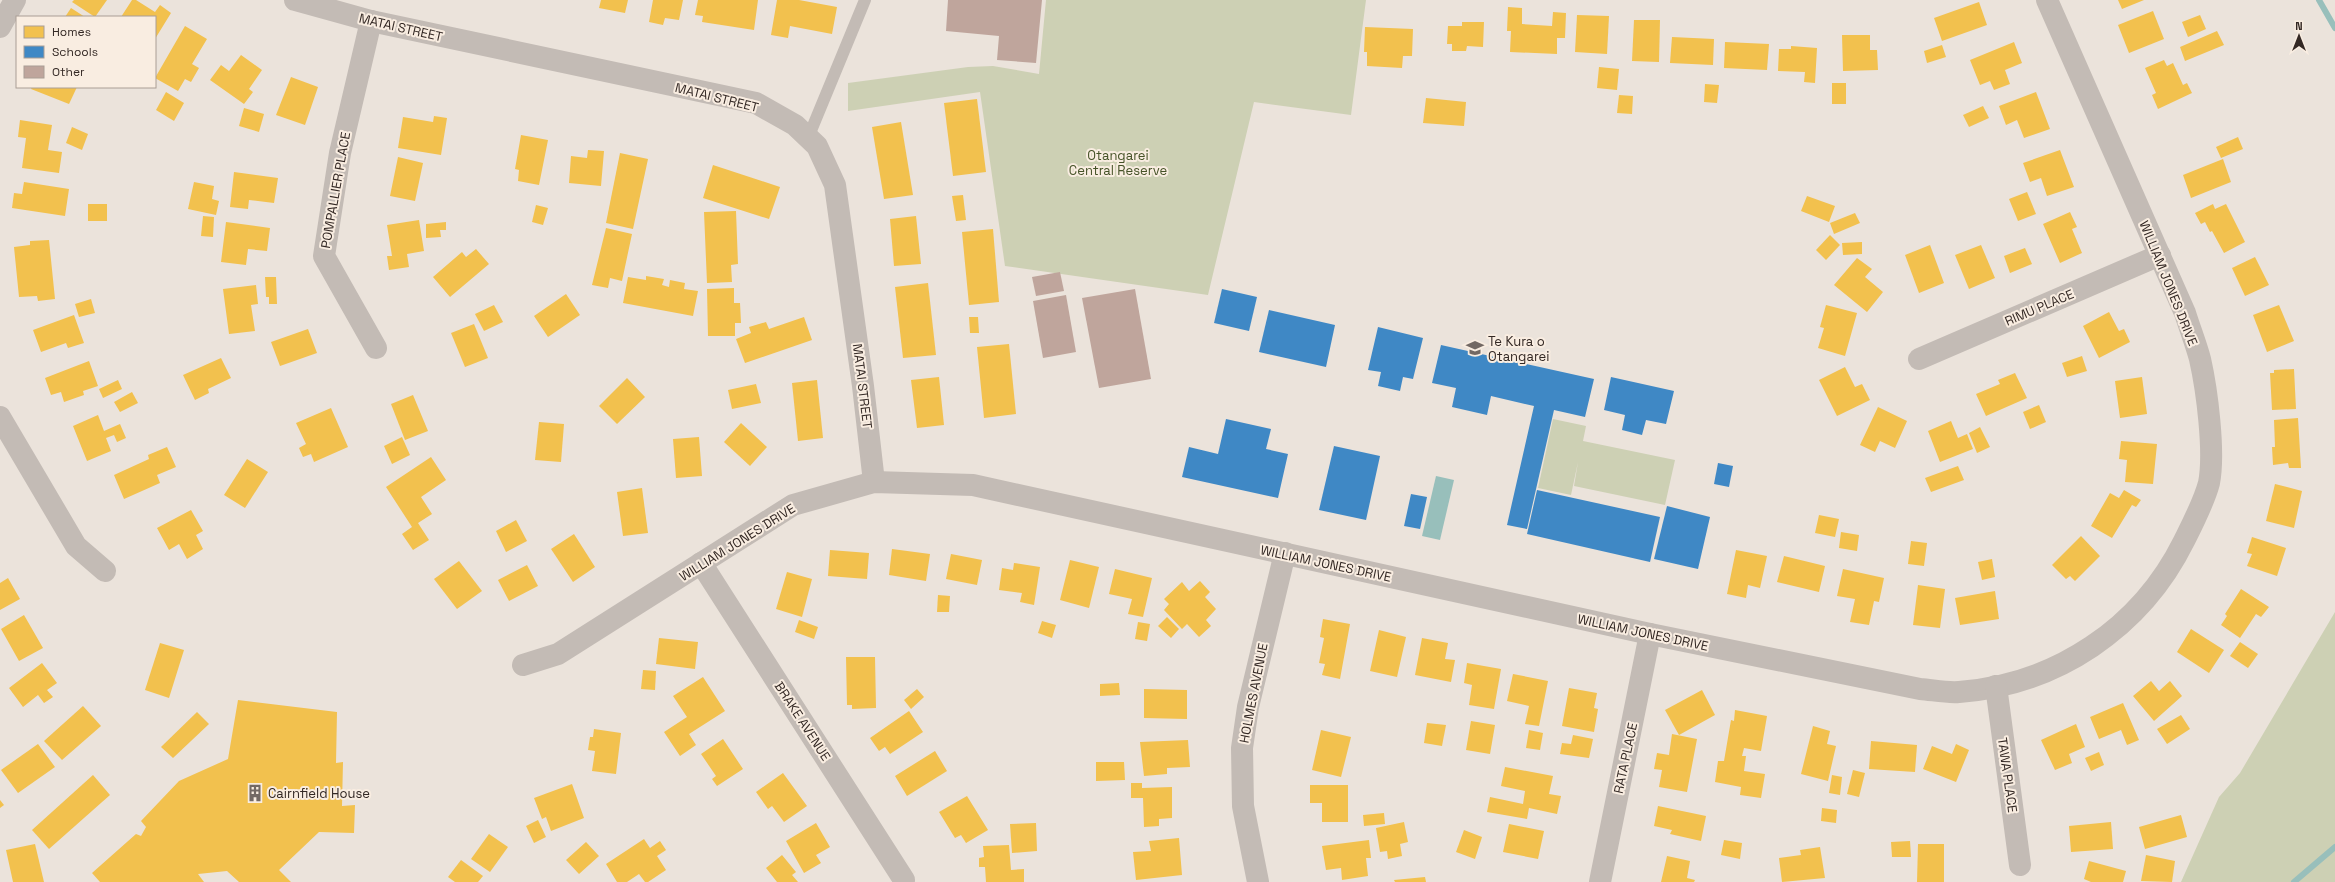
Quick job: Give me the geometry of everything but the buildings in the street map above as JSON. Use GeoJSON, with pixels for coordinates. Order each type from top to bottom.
{"type":"FeatureCollection","features":[{"type":"Feature","properties":{"kind":"street"},"geometry":{"type":"LineString","coordinates":[[0,27],[15,0]]}},
{"type":"Feature","properties":{"kind":"street","name":"MATAI STREET"},"geometry":{"type":"LineString","coordinates":[[295,0],[371,21],[756,103],[795,125],[817,146],[835,185],[863,386],[874,482]]}},
{"type":"Feature","properties":{"kind":"street","name":"WILLIAM JONES DRIVE"},"geometry":{"type":"LineString","coordinates":[[523,666],[558,654],[793,505],[874,482],[973,485],[1650,634],[1920,689],[1958,692],[1996,686],[2042,674],[2084,653],[2119,628],[2149,597],[2175,560],[2196,517],[2208,483],[2210,447],[2200,359],[2185,313],[2047,0]]}},
{"type":"Feature","properties":{"kind":"street","name":"POMPALLIER PLACE"},"geometry":{"type":"LineString","coordinates":[[371,21],[340,153],[324,256],[376,348]]}},
{"type":"Feature","properties":{"kind":"street","name":"RIMU PLACE"},"geometry":{"type":"LineString","coordinates":[[1919,359],[2160,255]]}},
{"type":"Feature","properties":{"kind":"street"},"geometry":{"type":"LineString","coordinates":[[0,417],[76,546],[105,571]]}},
{"type":"Feature","properties":{"kind":"street","name":"HOLMES AVENUE"},"geometry":{"type":"LineString","coordinates":[[1258,882],[1243,806],[1242,748],[1248,707],[1285,554]]}},
{"type":"Feature","properties":{"kind":"street","name":"BRAKE AVENUE"},"geometry":{"type":"LineString","coordinates":[[701,563],[904,880]]}},
{"type":"Feature","properties":{"kind":"street","name":"RATA PLACE"},"geometry":{"type":"LineString","coordinates":[[1600,882],[1650,634]]}},
{"type":"Feature","properties":{"kind":"street","name":"TAWA PLACE"},"geometry":{"type":"LineString","coordinates":[[1996,686],[2020,865]]}},
{"type":"Feature","properties":{"kind":"lane"},"geometry":{"type":"LineString","coordinates":[[808,138],[865,0]]}},
{"type":"Feature","properties":{"kind":"green space","name":"Otangarei Central Reserve"},"geometry":{"type":"Polygon","coordinates":[[[1046,0],[1366,0],[1351,115],[1254,102],[1208,295],[1005,266],[980,92],[848,111],[848,83],[968,67],[993,66],[1039,74],[1046,0]]]}},
{"type":"Feature","properties":{"kind":"green space"},"geometry":{"type":"Polygon","coordinates":[[[1553,419],[1586,426],[1583,441],[1675,460],[1665,505],[1574,486],[1578,462],[1571,495],[1538,488],[1553,419]]]}},
{"type":"Feature","properties":{"kind":"green space"},"geometry":{"type":"Polygon","coordinates":[[[2335,612],[2335,882],[2181,882],[2219,797],[2240,773],[2335,612]]]}},
{"type":"Feature","properties":{"kind":"water"},"geometry":{"type":"Polygon","coordinates":[[[1436,476],[1454,480],[1440,540],[1422,536],[1436,476]]]}},
{"type":"Feature","properties":{"kind":"waterway"},"geometry":{"type":"LineString","coordinates":[[2319,0],[2335,28]]}},
{"type":"Feature","properties":{"kind":"waterway"},"geometry":{"type":"LineString","coordinates":[[2294,882],[2335,847]]}},
{"type":"Feature","properties":{"kind":"place","name":"Te Kura o Otangarei"},"geometry":{"type":"Point","coordinates":[1475,348]}},
{"type":"Feature","properties":{"kind":"place","name":"Cairnfield House"},"geometry":{"type":"Point","coordinates":[255,793]}}]}
